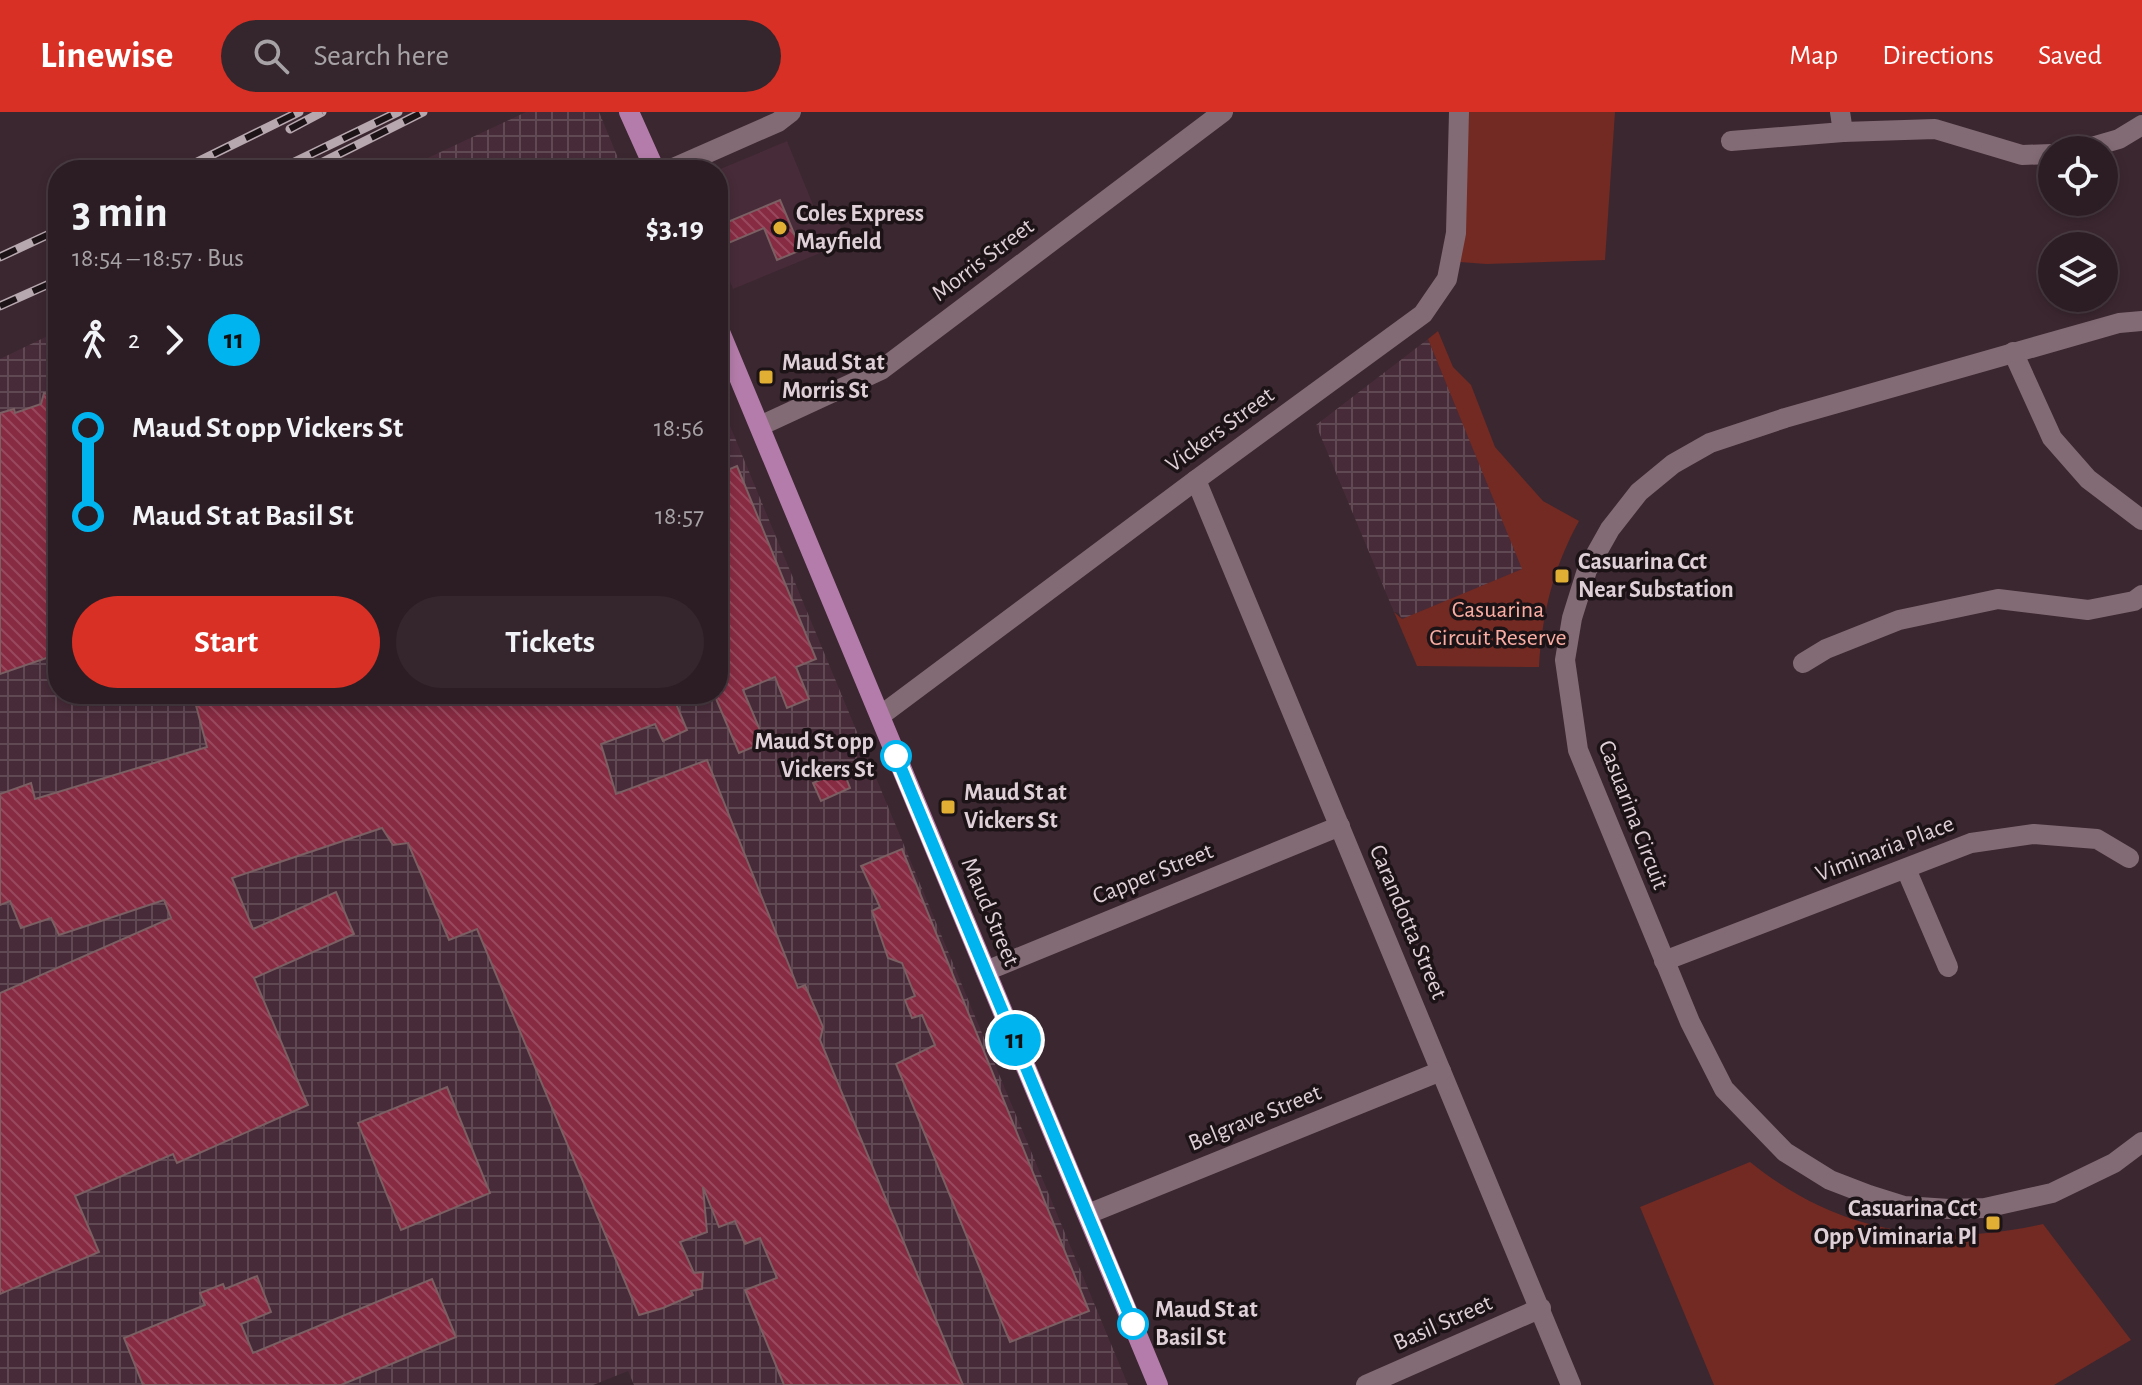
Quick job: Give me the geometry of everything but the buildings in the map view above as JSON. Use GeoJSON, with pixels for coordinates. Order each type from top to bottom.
{"type":"FeatureCollection","features":[{"type":"Feature","properties":{"kind":"main road"},"geometry":{"type":"LineString","coordinates":[[629,112],[651,160]]}},
{"type":"Feature","properties":{"kind":"main road","name":"Maud Street"},"geometry":{"type":"LineString","coordinates":[[728,351],[1158,1385]]}},
{"type":"Feature","properties":{"kind":"street"},"geometry":{"type":"LineString","coordinates":[[692,160],[778,122],[791,112]]}},
{"type":"Feature","properties":{"kind":"street","name":"Morris Street"},"geometry":{"type":"LineString","coordinates":[[760,426],[881,370],[1223,112]]}},
{"type":"Feature","properties":{"kind":"street","name":"Vickers Street"},"geometry":{"type":"LineString","coordinates":[[880,716],[1423,314],[1447,279],[1456,233],[1459,112]]}},
{"type":"Feature","properties":{"kind":"street"},"geometry":{"type":"LineString","coordinates":[[1731,141],[1841,122],[1935,129],[2022,155],[2038,154]]}},
{"type":"Feature","properties":{"kind":"street"},"geometry":{"type":"LineString","coordinates":[[2118,139],[2142,125]]}},
{"type":"Feature","properties":{"kind":"street","name":"Casuarina Circuit"},"geometry":{"type":"LineString","coordinates":[[2142,321],[2119,323],[1785,418],[1710,443],[1673,464],[1639,492],[1610,529],[1587,570],[1572,618],[1565,660],[1578,750],[1664,961],[1724,1089],[1785,1152],[1830,1180],[1904,1206],[1985,1208],[2052,1193],[2114,1163],[2142,1142]]}},
{"type":"Feature","properties":{"kind":"street"},"geometry":{"type":"LineString","coordinates":[[2013,352],[2052,438],[2088,479],[2142,520]]}},
{"type":"Feature","properties":{"kind":"street","name":"Carandotta Street"},"geometry":{"type":"LineString","coordinates":[[1196,480],[1571,1385]]}},
{"type":"Feature","properties":{"kind":"street"},"geometry":{"type":"LineString","coordinates":[[1803,663],[1826,649],[1899,620],[1998,599],[2088,610],[2134,601],[2142,595]]}},
{"type":"Feature","properties":{"kind":"street","name":"Capper Street"},"geometry":{"type":"LineString","coordinates":[[986,971],[1340,826]]}},
{"type":"Feature","properties":{"kind":"street","name":"Viminaria Place"},"geometry":{"type":"LineString","coordinates":[[1664,961],[1971,843],[2034,834],[2097,839],[2129,858]]}},
{"type":"Feature","properties":{"kind":"street"},"geometry":{"type":"LineString","coordinates":[[1906,869],[1948,967]]}},
{"type":"Feature","properties":{"kind":"street","name":"Belgrave Street"},"geometry":{"type":"LineString","coordinates":[[1088,1214],[1441,1071]]}},
{"type":"Feature","properties":{"kind":"street","name":"Basil Street"},"geometry":{"type":"LineString","coordinates":[[1366,1385],[1541,1308]]}},
{"type":"Feature","properties":{"kind":"shaded area"},"geometry":{"type":"Polygon","coordinates":[[[526,112],[599,112],[619,160],[423,160],[526,112]]]}},
{"type":"Feature","properties":{"kind":"shaded area","name":"Coles Express Mayfield"},"geometry":{"type":"Polygon","coordinates":[[[787,141],[816,212],[832,206],[847,242],[733,289],[728,277],[728,166],[787,141]]]}},
{"type":"Feature","properties":{"kind":"shaded area"},"geometry":{"type":"Polygon","coordinates":[[[48,336],[48,704],[728,704],[728,421],[1128,1385],[634,1385],[628,1371],[593,1385],[0,1385],[0,359],[48,336]]]}},
{"type":"Feature","properties":{"kind":"shaded area"},"geometry":{"type":"Polygon","coordinates":[[[1428,339],[1523,569],[1402,620],[1399,613],[1394,612],[1316,425],[1428,339]]]}},
{"type":"Feature","properties":{"kind":"green space"},"geometry":{"type":"Polygon","coordinates":[[[1469,112],[1615,112],[1605,260],[1460,262],[1469,112]]]}},
{"type":"Feature","properties":{"kind":"green space","name":"Casuarina Circuit Reserve"},"geometry":{"type":"Polygon","coordinates":[[[1438,331],[1453,367],[1471,385],[1495,447],[1543,501],[1579,521],[1562,556],[1550,592],[1539,667],[1417,666],[1394,612],[1402,619],[1522,569],[1428,339],[1438,331]]]}},
{"type":"Feature","properties":{"kind":"green space"},"geometry":{"type":"Polygon","coordinates":[[[1750,1162],[1783,1186],[1818,1205],[1889,1229],[1926,1234],[1964,1234],[2043,1224],[2131,1340],[2054,1385],[1714,1385],[1640,1207],[1750,1162]]]}},
{"type":"Feature","properties":{"kind":"railway"},"geometry":{"type":"LineString","coordinates":[[201,160],[299,112]]}},
{"type":"Feature","properties":{"kind":"railway"},"geometry":{"type":"LineString","coordinates":[[290,129],[322,112]]}},
{"type":"Feature","properties":{"kind":"railway"},"geometry":{"type":"LineString","coordinates":[[299,160],[398,112]]}},
{"type":"Feature","properties":{"kind":"railway"},"geometry":{"type":"LineString","coordinates":[[327,160],[423,112]]}},
{"type":"Feature","properties":{"kind":"railway"},"geometry":{"type":"LineString","coordinates":[[0,257],[48,235]]}},
{"type":"Feature","properties":{"kind":"railway"},"geometry":{"type":"LineString","coordinates":[[0,306],[48,284]]}},
{"type":"Feature","properties":{"kind":"bus line","name":"11"},"geometry":{"type":"LineString","coordinates":[[896,756],[1133,1324]]}},
{"type":"Feature","properties":{"kind":"place","name":"Coles Express Mayfield"},"geometry":{"type":"Point","coordinates":[780,228]}},
{"type":"Feature","properties":{"kind":"place","name":"Maud St at Morris St"},"geometry":{"type":"Point","coordinates":[766,377]}},
{"type":"Feature","properties":{"kind":"place","name":"Casuarina Cct Near Substation"},"geometry":{"type":"Point","coordinates":[1562,576]}},
{"type":"Feature","properties":{"kind":"place","name":"Maud St opp Vickers St"},"geometry":{"type":"Point","coordinates":[896,756]}},
{"type":"Feature","properties":{"kind":"place","name":"Maud St at Vickers St"},"geometry":{"type":"Point","coordinates":[948,807]}},
{"type":"Feature","properties":{"kind":"place","name":"Casuarina Cct Opp Viminaria Pl"},"geometry":{"type":"Point","coordinates":[1993,1223]}},
{"type":"Feature","properties":{"kind":"place","name":"Maud St at Basil St"},"geometry":{"type":"Point","coordinates":[1133,1324]}}]}
